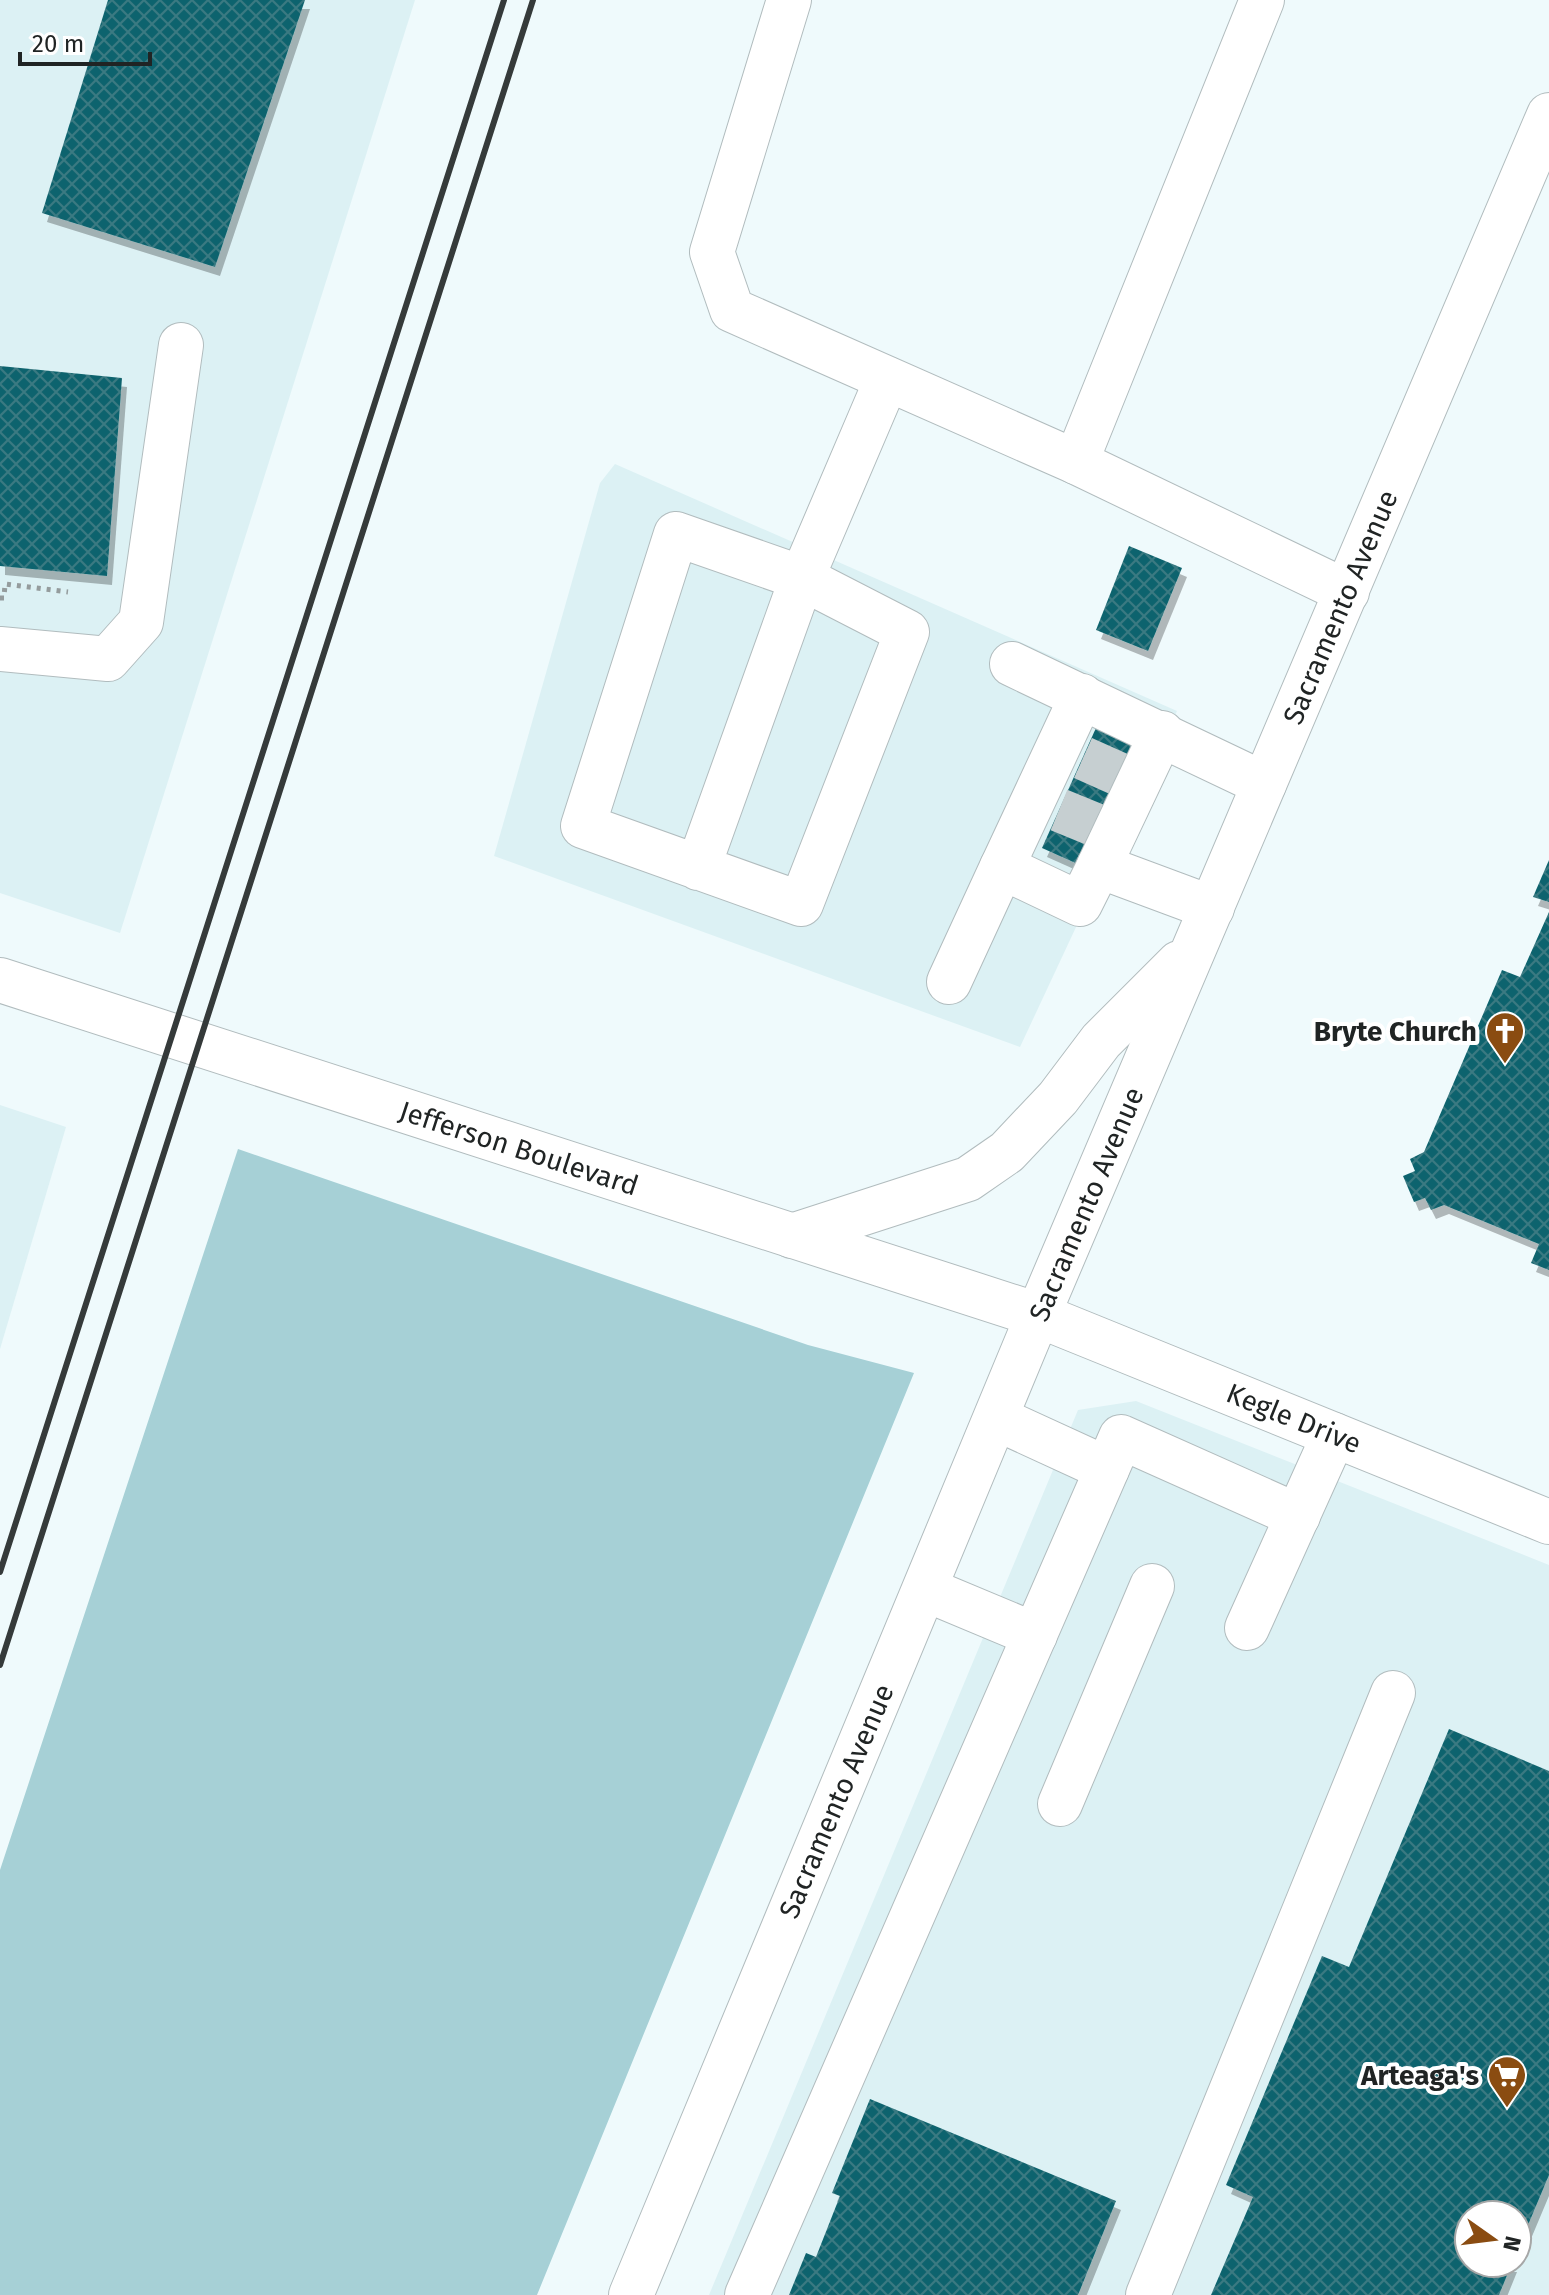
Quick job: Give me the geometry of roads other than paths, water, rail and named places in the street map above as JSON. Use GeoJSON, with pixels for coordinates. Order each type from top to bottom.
{"type":"FeatureCollection","features":[{"type":"Feature","properties":{"kind":"main road"},"geometry":{"type":"LineString","coordinates":[[789,0],[712,252],[732,310],[1076,462],[1347,592]]}},
{"type":"Feature","properties":{"kind":"main road"},"geometry":{"type":"LineString","coordinates":[[1076,462],[1262,0]]}},
{"type":"Feature","properties":{"kind":"main road","name":"Sacramento Avenue"},"geometry":{"type":"LineString","coordinates":[[631,2295],[1038,1315],[1549,115]]}},
{"type":"Feature","properties":{"kind":"main road"},"geometry":{"type":"LineString","coordinates":[[0,649],[108,659],[141,622],[181,345]]}},
{"type":"Feature","properties":{"kind":"main road"},"geometry":{"type":"LineString","coordinates":[[698,868],[802,578],[887,379]]}},
{"type":"Feature","properties":{"kind":"main road"},"geometry":{"type":"LineString","coordinates":[[676,534],[802,578],[907,632],[801,904],[583,826],[676,534]]}},
{"type":"Feature","properties":{"kind":"main road"},"geometry":{"type":"LineString","coordinates":[[1012,664],[1264,784]]}},
{"type":"Feature","properties":{"kind":"main road"},"geometry":{"type":"LineString","coordinates":[[1002,867],[1080,904],[1081,827],[1100,765],[1082,696]]}},
{"type":"Feature","properties":{"kind":"main road"},"geometry":{"type":"LineString","coordinates":[[949,982],[1002,867],[1081,827],[1100,765],[1162,733]]}},
{"type":"Feature","properties":{"kind":"main road"},"geometry":{"type":"LineString","coordinates":[[1081,827],[1212,908]]}},
{"type":"Feature","properties":{"kind":"main road"},"geometry":{"type":"LineString","coordinates":[[792,1236],[968,1179],[1007,1152],[1058,1098],[1101,1041],[1195,947]]}},
{"type":"Feature","properties":{"kind":"main road","name":"Jefferson Boulevard"},"geometry":{"type":"LineString","coordinates":[[0,980],[1038,1315]]}},
{"type":"Feature","properties":{"kind":"main road","name":"Kegle Drive"},"geometry":{"type":"LineString","coordinates":[[1038,1315],[1549,1522]]}},
{"type":"Feature","properties":{"kind":"main road"},"geometry":{"type":"LineString","coordinates":[[996,1418],[1107,1469]]}},
{"type":"Feature","properties":{"kind":"main road"},"geometry":{"type":"LineString","coordinates":[[1247,1628],[1334,1435]]}},
{"type":"Feature","properties":{"kind":"main road"},"geometry":{"type":"LineString","coordinates":[[747,2295],[1121,1437],[1298,1516]]}},
{"type":"Feature","properties":{"kind":"main road"},"geometry":{"type":"LineString","coordinates":[[1060,1804],[1152,1586]]}},
{"type":"Feature","properties":{"kind":"main road"},"geometry":{"type":"LineString","coordinates":[[925,1589],[1035,1635]]}},
{"type":"Feature","properties":{"kind":"main road"},"geometry":{"type":"LineString","coordinates":[[1148,2295],[1393,1693]]}},
{"type":"Feature","properties":{"kind":"tunnel"},"geometry":{"type":"LineString","coordinates":[[1083,758],[1121,775]]}},
{"type":"Feature","properties":{"kind":"tunnel"},"geometry":{"type":"LineString","coordinates":[[1059,810],[1098,826]]}},
{"type":"Feature","properties":{"kind":"railway"},"geometry":{"type":"LineString","coordinates":[[0,1572],[504,0]]}},
{"type":"Feature","properties":{"kind":"railway"},"geometry":{"type":"LineString","coordinates":[[0,1665],[533,0]]}},
{"type":"Feature","properties":{"kind":"place","name":"Bryte Church"},"geometry":{"type":"Point","coordinates":[1505,1065]}},
{"type":"Feature","properties":{"kind":"place","name":"Arteaga's"},"geometry":{"type":"Point","coordinates":[1507,2109]}}]}
